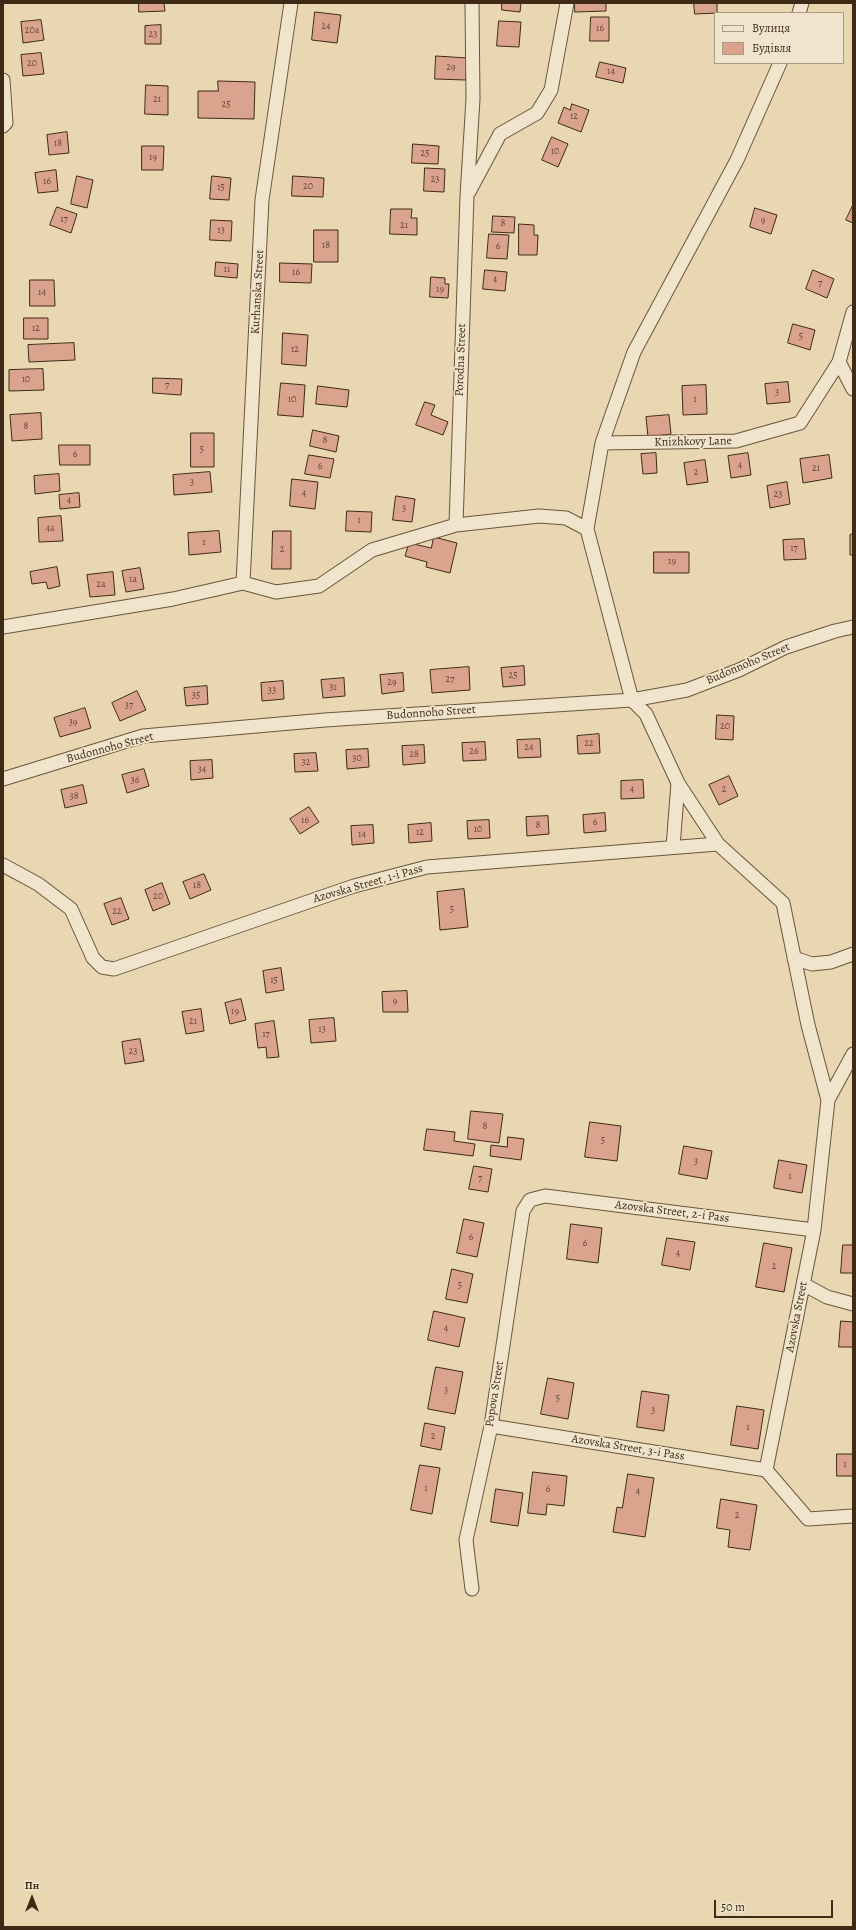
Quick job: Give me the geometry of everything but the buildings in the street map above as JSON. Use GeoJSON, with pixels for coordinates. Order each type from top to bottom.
{"type":"FeatureCollection","features":[{"type":"Feature","properties":{"kind":"street","name":"Kurhanska Street"},"geometry":{"type":"LineString","coordinates":[[243,583],[262,200],[291,3]]}},
{"type":"Feature","properties":{"kind":"street","name":"Porodna Street"},"geometry":{"type":"LineString","coordinates":[[456,525],[467,196],[473,99],[472,3]]}},
{"type":"Feature","properties":{"kind":"street","name":"Porodna Street"},"geometry":{"type":"LineString","coordinates":[[467,196],[500,134],[519,121],[536,113],[551,90],[567,3]]}},
{"type":"Feature","properties":{"kind":"street"},"geometry":{"type":"LineString","coordinates":[[780,64],[737,160],[634,352],[602,444],[587,529],[632,700],[646,714],[678,783],[718,844],[783,903],[808,1025],[828,1100]]}},
{"type":"Feature","properties":{"kind":"street"},"geometry":{"type":"LineString","coordinates":[[3,80],[6,123],[3,126]]}},
{"type":"Feature","properties":{"kind":"street","name":"Knizhkovy Lane"},"geometry":{"type":"LineString","coordinates":[[602,444],[736,441],[800,423],[839,362],[853,312]]}},
{"type":"Feature","properties":{"kind":"street"},"geometry":{"type":"LineString","coordinates":[[839,362],[853,389]]}},
{"type":"Feature","properties":{"kind":"street"},"geometry":{"type":"LineString","coordinates":[[3,627],[173,599],[243,583],[276,592],[319,586],[372,550],[456,525],[539,516],[566,518],[587,529]]}},
{"type":"Feature","properties":{"kind":"street","name":"Budonnoho Street"},"geometry":{"type":"LineString","coordinates":[[3,779],[143,736],[325,720],[632,700],[686,690],[739,670],[786,647],[835,631],[853,628]]}},
{"type":"Feature","properties":{"kind":"street"},"geometry":{"type":"LineString","coordinates":[[673,847],[678,783]]}},
{"type":"Feature","properties":{"kind":"street","name":"Azovska Street, 1-i Pass"},"geometry":{"type":"LineString","coordinates":[[3,865],[38,884],[71,909],[93,958],[102,967],[114,969],[354,886],[427,867],[718,844]]}},
{"type":"Feature","properties":{"kind":"street"},"geometry":{"type":"LineString","coordinates":[[794,958],[812,964],[831,962],[853,954]]}},
{"type":"Feature","properties":{"kind":"street"},"geometry":{"type":"LineString","coordinates":[[828,1100],[852,1057]]}},
{"type":"Feature","properties":{"kind":"street","name":"Azovska Street"},"geometry":{"type":"LineString","coordinates":[[766,1470],[814,1230],[828,1100]]}},
{"type":"Feature","properties":{"kind":"street","name":"Azovska Street, 2-i Pass"},"geometry":{"type":"LineString","coordinates":[[530,1200],[545,1196],[814,1230]]}},
{"type":"Feature","properties":{"kind":"street","name":"Popova Street"},"geometry":{"type":"LineString","coordinates":[[472,1589],[466,1540],[491,1426],[523,1211],[530,1200]]}},
{"type":"Feature","properties":{"kind":"street"},"geometry":{"type":"LineString","coordinates":[[804,1284],[827,1297],[853,1304]]}},
{"type":"Feature","properties":{"kind":"street","name":"Azovska Street, 3-i Pass"},"geometry":{"type":"LineString","coordinates":[[491,1426],[766,1470]]}},
{"type":"Feature","properties":{"kind":"street"},"geometry":{"type":"LineString","coordinates":[[766,1470],[808,1519],[853,1516]]}}]}
